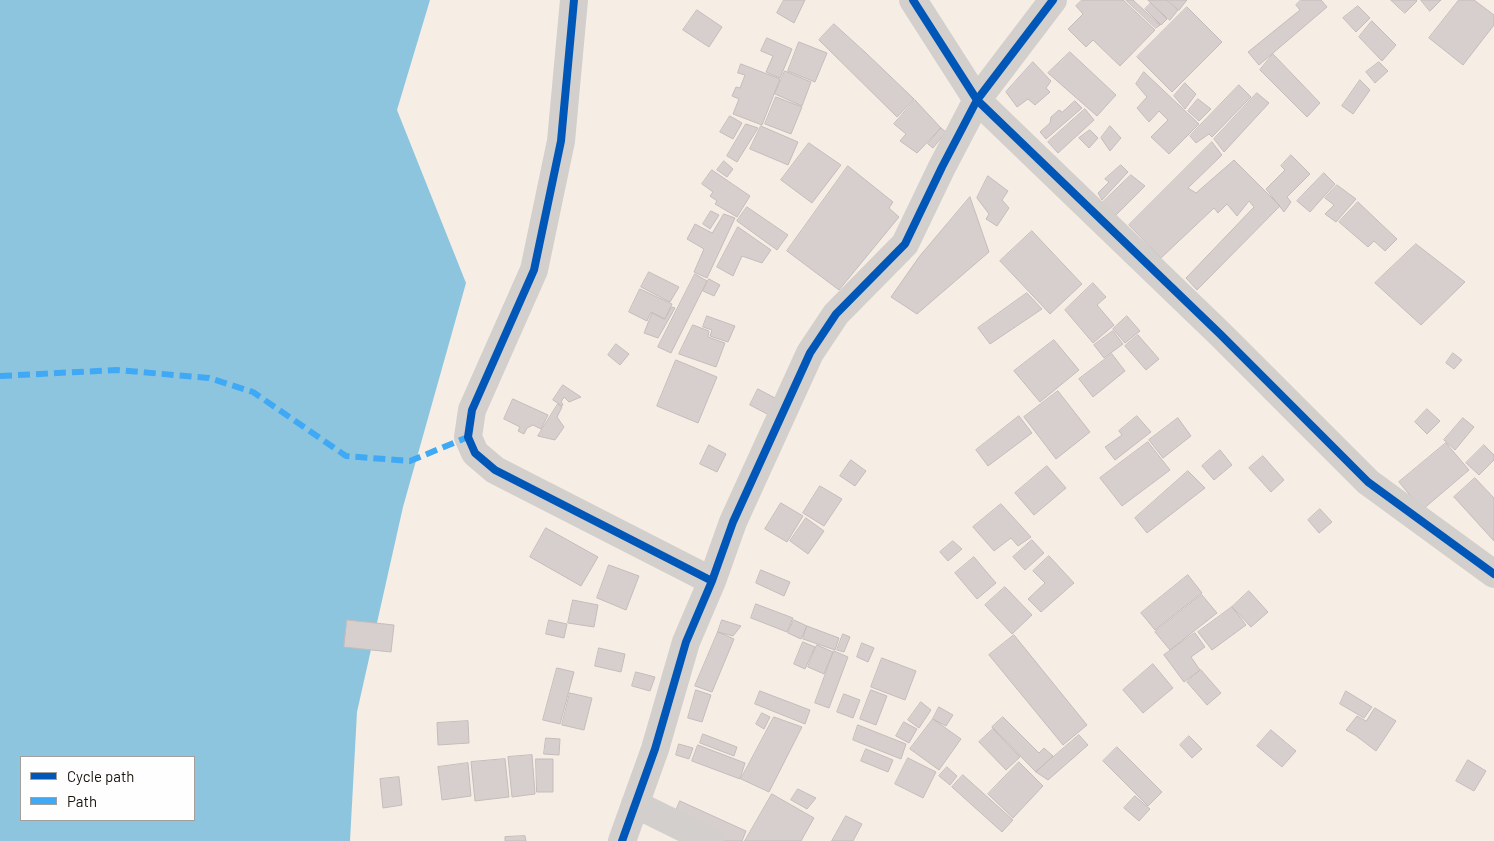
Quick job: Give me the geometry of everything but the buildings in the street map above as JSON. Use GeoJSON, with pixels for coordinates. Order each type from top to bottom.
{"type":"FeatureCollection","features":[{"type":"Feature","properties":{"kind":"street"},"geometry":{"type":"LineString","coordinates":[[574,0],[561,141],[534,270],[472,410],[468,437],[475,454],[495,470],[712,581]]}},
{"type":"Feature","properties":{"kind":"street"},"geometry":{"type":"LineString","coordinates":[[913,0],[977,100],[1220,334],[1368,482],[1494,574]]}},
{"type":"Feature","properties":{"kind":"street"},"geometry":{"type":"LineString","coordinates":[[622,841],[655,749],[686,642],[712,581],[733,522],[810,353],[836,314],[905,244],[942,166],[977,100],[1053,0]]}},
{"type":"Feature","properties":{"kind":"street"},"geometry":{"type":"LineString","coordinates":[[635,804],[710,841]]}},
{"type":"Feature","properties":{"kind":"water"},"geometry":{"type":"Polygon","coordinates":[[[0,0],[430,0],[397,110],[466,283],[403,507],[357,712],[350,841],[0,841],[0,0]]]}},
{"type":"Feature","properties":{"kind":"marked path"},"geometry":{"type":"LineString","coordinates":[[0,376],[117,370],[209,378],[253,392],[346,456],[410,461],[468,437]]}},
{"type":"Feature","properties":{"kind":"cycle path"},"geometry":{"type":"LineString","coordinates":[[574,0],[561,141],[534,270],[472,410],[468,437],[475,453],[495,470],[712,581]]}},
{"type":"Feature","properties":{"kind":"cycle path"},"geometry":{"type":"LineString","coordinates":[[913,0],[977,100],[1220,334],[1368,482],[1494,574]]}},
{"type":"Feature","properties":{"kind":"cycle path"},"geometry":{"type":"LineString","coordinates":[[622,841],[655,749],[686,642],[712,581],[733,522],[810,353],[836,314],[905,244],[977,100],[1053,0]]}}]}
